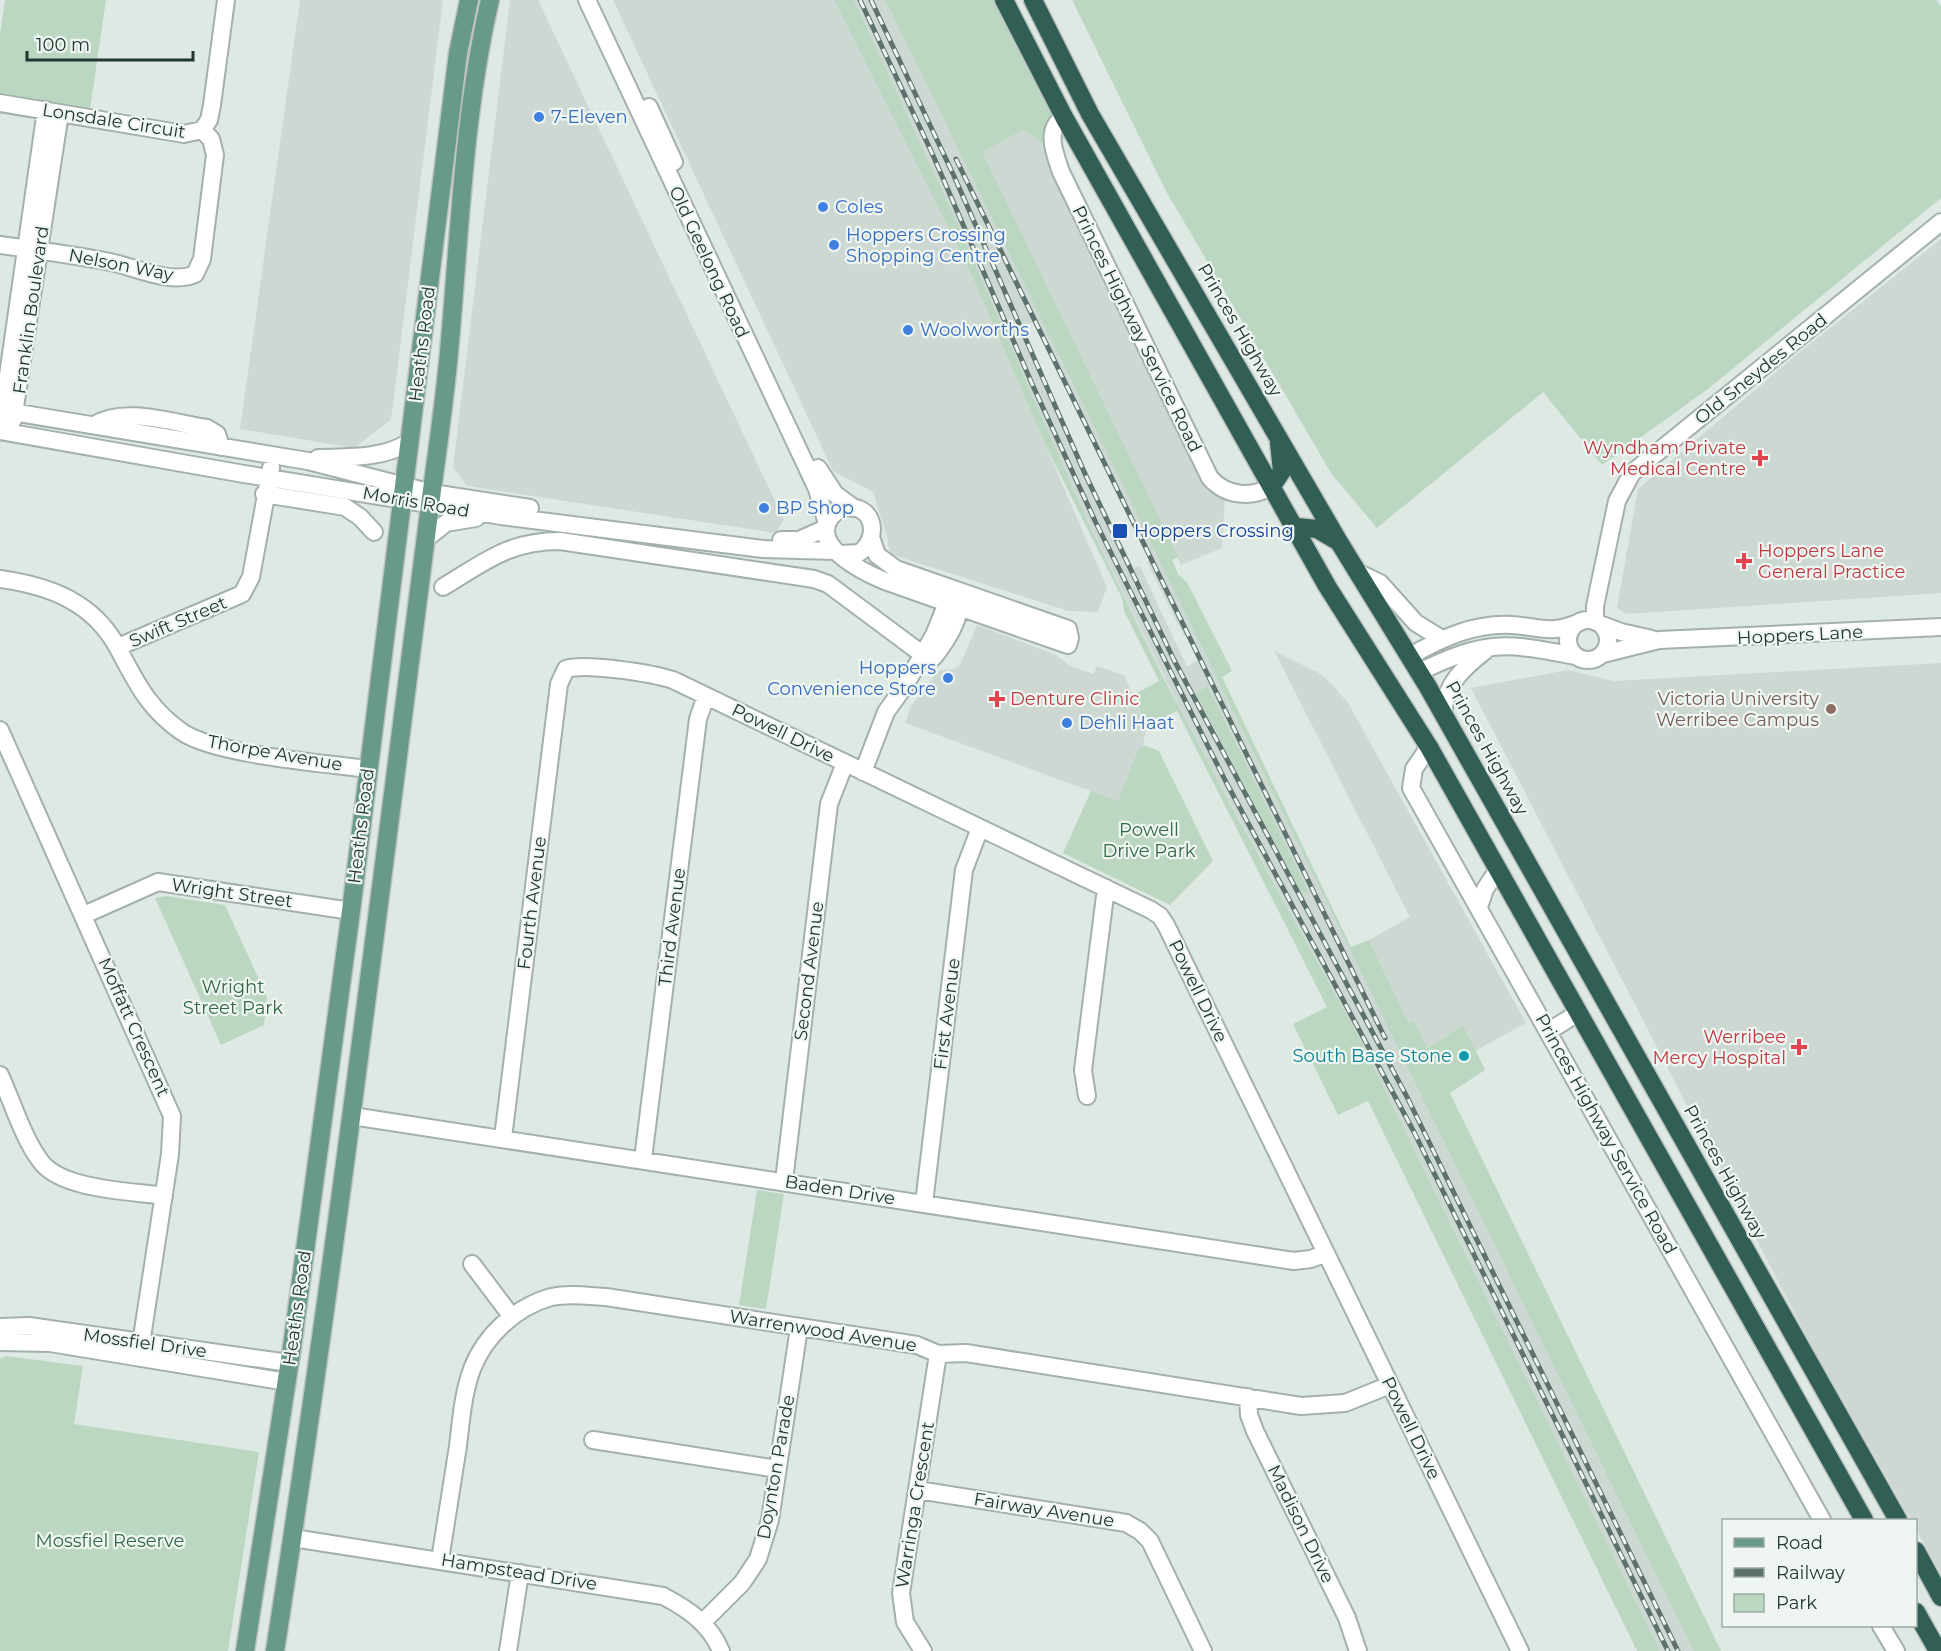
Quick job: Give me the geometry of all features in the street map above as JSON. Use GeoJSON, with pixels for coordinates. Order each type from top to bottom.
{"type":"FeatureCollection","features":[{"type":"Feature","properties":{"kind":"highway"},"geometry":{"type":"LineString","coordinates":[[1004,0],[1064,117],[1296,527],[1327,586],[1429,747],[1863,1519]]}},
{"type":"Feature","properties":{"kind":"highway","name":"Princes Highway"},"geometry":{"type":"LineString","coordinates":[[1033,0],[1090,114],[1279,438],[1335,539],[1415,664],[1897,1519]]}},
{"type":"Feature","properties":{"kind":"highway"},"geometry":{"type":"LineString","coordinates":[[1064,117],[1077,112],[1090,114]]}},
{"type":"Feature","properties":{"kind":"highway"},"geometry":{"type":"LineString","coordinates":[[1272,486],[1282,471],[1279,438]]}},
{"type":"Feature","properties":{"kind":"highway"},"geometry":{"type":"LineString","coordinates":[[1296,527],[1317,529],[1335,539]]}},
{"type":"Feature","properties":{"kind":"highway"},"geometry":{"type":"LineString","coordinates":[[1388,680],[1415,664]]}},
{"type":"Feature","properties":{"kind":"highway"},"geometry":{"type":"LineString","coordinates":[[1578,1012],[1602,996]]}},
{"type":"Feature","properties":{"kind":"highway"},"geometry":{"type":"LineString","coordinates":[[1644,1129],[1668,1114]]}},
{"type":"Feature","properties":{"kind":"highway"},"geometry":{"type":"LineString","coordinates":[[1918,1563],[1941,1597]]}},
{"type":"Feature","properties":{"kind":"highway"},"geometry":{"type":"LineString","coordinates":[[1917,1614],[1938,1651]]}},
{"type":"Feature","properties":{"kind":"main road","name":"Heaths Road"},"geometry":{"type":"LineString","coordinates":[[245,1651],[290,1363],[351,911],[458,52],[469,0]]}},
{"type":"Feature","properties":{"kind":"main road","name":"Heaths Road"},"geometry":{"type":"LineString","coordinates":[[275,1651],[319,1369],[397,774],[448,363],[460,213],[472,104],[490,0]]}},
{"type":"Feature","properties":{"kind":"main road"},"geometry":{"type":"LineString","coordinates":[[368,769],[397,774]]}},
{"type":"Feature","properties":{"kind":"main road"},"geometry":{"type":"LineString","coordinates":[[290,1363],[319,1369]]}},
{"type":"Feature","properties":{"kind":"main road"},"geometry":{"type":"LineString","coordinates":[[286,1382],[316,1389]]}},
{"type":"Feature","properties":{"kind":"main road"},"geometry":{"type":"LineString","coordinates":[[263,1534],[293,1538]]}},
{"type":"Feature","properties":{"kind":"street","name":"Lonsdale Circuit"},"geometry":{"type":"LineString","coordinates":[[0,103],[184,134],[202,130],[210,113],[226,0]]}},
{"type":"Feature","properties":{"kind":"street","name":"Old Geelong Road"},"geometry":{"type":"LineString","coordinates":[[596,4],[754,345],[817,489],[826,526]]}},
{"type":"Feature","properties":{"kind":"street","name":"Franklin Boulevard"},"geometry":{"type":"LineString","coordinates":[[4,431],[53,112]]}},
{"type":"Feature","properties":{"kind":"street","name":"Princes Highway Service Road"},"geometry":{"type":"LineString","coordinates":[[1064,117],[1059,120],[1053,132],[1052,144],[1061,172],[1210,478],[1216,486],[1231,492],[1253,494],[1272,486]]}},
{"type":"Feature","properties":{"kind":"street","name":"Nelson Way"},"geometry":{"type":"LineString","coordinates":[[33,250],[112,262],[148,273],[188,277],[195,274],[202,259],[215,155],[211,139],[202,130]]}},
{"type":"Feature","properties":{"kind":"street","name":"Old Sneydes Road"},"geometry":{"type":"LineString","coordinates":[[1591,619],[1617,501],[1632,473],[1941,222]]}},
{"type":"Feature","properties":{"kind":"street"},"geometry":{"type":"LineString","coordinates":[[0,245],[33,250]]}},
{"type":"Feature","properties":{"kind":"street","name":"Old Geelong Road"},"geometry":{"type":"LineString","coordinates":[[754,345],[822,476],[835,494],[854,508]]}},
{"type":"Feature","properties":{"kind":"street","name":"Morris Road"},"geometry":{"type":"LineString","coordinates":[[6,411],[296,459],[402,492],[501,516],[763,549],[838,553]]}},
{"type":"Feature","properties":{"kind":"street","name":"Morris Road"},"geometry":{"type":"LineString","coordinates":[[4,431],[244,474],[402,492]]}},
{"type":"Feature","properties":{"kind":"street"},"geometry":{"type":"LineString","coordinates":[[296,459],[370,455],[394,450],[409,442]]}},
{"type":"Feature","properties":{"kind":"street"},"geometry":{"type":"LineString","coordinates":[[255,453],[268,461],[271,478]]}},
{"type":"Feature","properties":{"kind":"street"},"geometry":{"type":"LineString","coordinates":[[244,474],[256,481],[264,494],[345,507],[360,517],[374,532]]}},
{"type":"Feature","properties":{"kind":"street","name":"Swift Street"},"geometry":{"type":"LineString","coordinates":[[118,647],[243,594],[251,577],[264,494],[271,478]]}},
{"type":"Feature","properties":{"kind":"street","name":"Morris Road"},"geometry":{"type":"LineString","coordinates":[[431,499],[773,540],[799,540],[826,526]]}},
{"type":"Feature","properties":{"kind":"street"},"geometry":{"type":"LineString","coordinates":[[826,526],[830,545],[838,553],[875,577],[956,601],[1061,626],[1068,629],[1070,638],[1068,645],[956,601],[882,561],[872,540],[873,526],[870,519],[854,508],[837,511],[826,526]]}},
{"type":"Feature","properties":{"kind":"street"},"geometry":{"type":"LineString","coordinates":[[426,539],[446,523],[501,516]]}},
{"type":"Feature","properties":{"kind":"street"},"geometry":{"type":"LineString","coordinates":[[1310,552],[1317,541],[1335,539]]}},
{"type":"Feature","properties":{"kind":"street"},"geometry":{"type":"LineString","coordinates":[[838,553],[860,553],[872,540]]}},
{"type":"Feature","properties":{"kind":"street"},"geometry":{"type":"LineString","coordinates":[[443,587],[488,557],[522,544],[560,541],[814,579],[828,585],[911,647],[933,645],[951,632],[956,601]]}},
{"type":"Feature","properties":{"kind":"street"},"geometry":{"type":"LineString","coordinates":[[1357,572],[1380,583],[1416,623],[1442,639]]}},
{"type":"Feature","properties":{"kind":"street","name":"Thorpe Avenue"},"geometry":{"type":"LineString","coordinates":[[0,579],[37,585],[82,605],[101,623],[118,647],[142,694],[165,720],[184,734],[224,748],[368,769]]}},
{"type":"Feature","properties":{"kind":"street"},"geometry":{"type":"LineString","coordinates":[[933,645],[956,601]]}},
{"type":"Feature","properties":{"kind":"street"},"geometry":{"type":"LineString","coordinates":[[1415,664],[1442,639],[1469,629],[1513,625],[1550,631],[1561,630],[1591,619]]}},
{"type":"Feature","properties":{"kind":"street"},"geometry":{"type":"LineString","coordinates":[[1415,664],[1492,646],[1520,645],[1591,660],[1603,654],[1608,641],[1591,619]]}},
{"type":"Feature","properties":{"kind":"street"},"geometry":{"type":"LineString","coordinates":[[1575,656],[1568,644],[1570,631],[1591,619]]}},
{"type":"Feature","properties":{"kind":"street","name":"Hoppers Lane"},"geometry":{"type":"LineString","coordinates":[[1591,619],[1621,632],[1659,640]]}},
{"type":"Feature","properties":{"kind":"street","name":"Hoppers Lane"},"geometry":{"type":"LineString","coordinates":[[1603,654],[1659,640],[1941,627]]}},
{"type":"Feature","properties":{"kind":"street","name":"Second Avenue"},"geometry":{"type":"LineString","coordinates":[[784,1181],[829,804],[871,745],[886,712],[933,645]]}},
{"type":"Feature","properties":{"kind":"street"},"geometry":{"type":"LineString","coordinates":[[1443,713],[1450,685],[1463,668],[1492,646]]}},
{"type":"Feature","properties":{"kind":"street","name":"Powell Drive"},"geometry":{"type":"LineString","coordinates":[[566,669],[581,667],[658,675],[854,767],[1160,916],[1521,1651]]}},
{"type":"Feature","properties":{"kind":"street","name":"Fourth Avenue"},"geometry":{"type":"LineString","coordinates":[[503,1138],[559,684],[566,669]]}},
{"type":"Feature","properties":{"kind":"street","name":"Third Avenue"},"geometry":{"type":"LineString","coordinates":[[644,1160],[698,719],[706,696]]}},
{"type":"Feature","properties":{"kind":"street","name":"Moffatt Crescent"},"geometry":{"type":"LineString","coordinates":[[0,730],[172,1116],[174,1129],[140,1350]]}},
{"type":"Feature","properties":{"kind":"street","name":"Princes Highway Service Road"},"geometry":{"type":"LineString","coordinates":[[1429,747],[1414,769],[1411,788],[1821,1519]]}},
{"type":"Feature","properties":{"kind":"street","name":"First Avenue"},"geometry":{"type":"LineString","coordinates":[[924,1203],[964,870],[980,828]]}},
{"type":"Feature","properties":{"kind":"street"},"geometry":{"type":"LineString","coordinates":[[1479,907],[1485,889],[1497,871]]}},
{"type":"Feature","properties":{"kind":"street","name":"Wright Street"},"geometry":{"type":"LineString","coordinates":[[84,915],[158,882],[351,911]]}},
{"type":"Feature","properties":{"kind":"street"},"geometry":{"type":"LineString","coordinates":[[1087,1096],[1083,1070],[1106,888]]}},
{"type":"Feature","properties":{"kind":"street"},"geometry":{"type":"LineString","coordinates":[[1549,1031],[1578,1012]]}},
{"type":"Feature","properties":{"kind":"street"},"geometry":{"type":"LineString","coordinates":[[0,1075],[32,1147],[50,1171],[80,1183],[164,1196]]}},
{"type":"Feature","properties":{"kind":"street","name":"Baden Drive"},"geometry":{"type":"LineString","coordinates":[[352,1116],[1294,1261],[1311,1259],[1326,1253]]}},
{"type":"Feature","properties":{"kind":"street"},"geometry":{"type":"LineString","coordinates":[[472,1264],[512,1317]]}},
{"type":"Feature","properties":{"kind":"street","name":"Warrenwood Avenue"},"geometry":{"type":"LineString","coordinates":[[440,1560],[472,1369],[482,1349],[496,1330],[531,1305],[552,1297],[575,1295],[606,1297],[917,1345],[938,1354],[966,1353],[1248,1397],[1323,1406],[1345,1403],[1390,1385]]}},
{"type":"Feature","properties":{"kind":"street","name":"Mossfiel Drive"},"geometry":{"type":"LineString","coordinates":[[0,1327],[29,1326],[286,1382]]}},
{"type":"Feature","properties":{"kind":"street","name":"Doynton Parade"},"geometry":{"type":"LineString","coordinates":[[703,1622],[742,1583],[758,1559],[770,1520],[799,1328]]}},
{"type":"Feature","properties":{"kind":"street","name":"Mossfiel Drive"},"geometry":{"type":"LineString","coordinates":[[0,1342],[50,1343],[290,1363]]}},
{"type":"Feature","properties":{"kind":"street","name":"Warringa Crescent"},"geometry":{"type":"LineString","coordinates":[[923,1651],[905,1622],[901,1593],[938,1354]]}},
{"type":"Feature","properties":{"kind":"street","name":"Madison Drive"},"geometry":{"type":"LineString","coordinates":[[1248,1397],[1249,1415],[1255,1431],[1347,1618],[1358,1651]]}},
{"type":"Feature","properties":{"kind":"street"},"geometry":{"type":"LineString","coordinates":[[593,1440],[777,1469]]}},
{"type":"Feature","properties":{"kind":"street","name":"Fairway Avenue"},"geometry":{"type":"LineString","coordinates":[[918,1490],[1126,1523],[1140,1531],[1150,1541],[1203,1651]]}},
{"type":"Feature","properties":{"kind":"street","name":"Hampstead Drive"},"geometry":{"type":"LineString","coordinates":[[293,1538],[663,1596],[683,1606],[703,1622],[721,1651]]}},
{"type":"Feature","properties":{"kind":"street"},"geometry":{"type":"LineString","coordinates":[[508,1651],[520,1573]]}},
{"type":"Feature","properties":{"kind":"street"},"geometry":{"type":"LineString","coordinates":[[1882,1627],[1896,1651]]}},
{"type":"Feature","properties":{"kind":"shaded area"},"geometry":{"type":"Polygon","coordinates":[[[300,0],[443,0],[391,420],[354,448],[240,429],[300,0]]]}},
{"type":"Feature","properties":{"kind":"shaded area"},"geometry":{"type":"Polygon","coordinates":[[[510,0],[538,0],[784,520],[775,533],[467,486],[453,467],[510,0]]]}},
{"type":"Feature","properties":{"kind":"shaded area"},"geometry":{"type":"Polygon","coordinates":[[[613,0],[834,0],[967,265],[1107,587],[1098,612],[1068,611],[890,554],[887,536],[873,492],[833,471],[613,0]]]}},
{"type":"Feature","properties":{"kind":"shaded area"},"geometry":{"type":"Polygon","coordinates":[[[854,0],[885,0],[1693,1651],[1660,1651],[1359,1037],[1192,733],[1086,518],[960,229],[854,0]],[[1033,322],[1023,327],[1038,363],[1134,568],[1140,566],[1187,667],[1199,660],[1186,635],[1184,636],[1147,562],[1150,560],[1033,322]]]}},
{"type":"Feature","properties":{"kind":"shaded area"},"geometry":{"type":"Polygon","coordinates":[[[1023,130],[1048,147],[1225,498],[1222,548],[1181,565],[981,152],[1023,130]]]}},
{"type":"Feature","properties":{"kind":"shaded area"},"geometry":{"type":"Polygon","coordinates":[[[1941,239],[1941,593],[1627,614],[1617,608],[1638,489],[1789,361],[1941,239]]]}},
{"type":"Feature","properties":{"kind":"shaded area"},"geometry":{"type":"Polygon","coordinates":[[[977,625],[1056,655],[1070,666],[1094,674],[1097,666],[1124,675],[1147,726],[1143,745],[1138,749],[1118,801],[905,723],[911,706],[938,671],[954,669],[960,665],[977,625]]]}},
{"type":"Feature","properties":{"kind":"shaded area"},"geometry":{"type":"Polygon","coordinates":[[[1274,651],[1317,672],[1330,682],[1348,703],[1526,1023],[1475,1051],[1463,1025],[1426,1048],[1413,1020],[1408,1022],[1369,940],[1410,917],[1274,651]]]}},
{"type":"Feature","properties":{"kind":"shaded area","name":"Werribee Mercy Hospital"},"geometry":{"type":"Polygon","coordinates":[[[1941,663],[1941,1574],[1917,1531],[1917,1519],[1910,1519],[1808,1339],[1471,688],[1568,670],[1614,681],[1941,663]]]}},
{"type":"Feature","properties":{"kind":"green space"},"geometry":{"type":"Polygon","coordinates":[[[5,0],[106,0],[90,109],[0,93],[0,34],[5,0]]]}},
{"type":"Feature","properties":{"kind":"green space"},"geometry":{"type":"Polygon","coordinates":[[[834,0],[854,0],[960,229],[1086,518],[1164,679],[1359,1037],[1660,1651],[1637,1651],[1368,1101],[1338,1115],[1293,1024],[1327,1007],[1177,711],[1147,726],[1133,695],[1159,681],[1124,611],[1122,598],[1045,444],[967,265],[834,0]]]}},
{"type":"Feature","properties":{"kind":"green space"},"geometry":{"type":"Polygon","coordinates":[[[885,0],[994,0],[1054,108],[1048,147],[1023,130],[982,152],[1178,557],[1172,560],[1178,574],[1187,582],[1232,671],[1222,677],[1351,947],[1369,940],[1408,1022],[1413,1020],[1427,1048],[1463,1025],[1485,1070],[1450,1093],[1721,1651],[1693,1651],[885,0]]]}},
{"type":"Feature","properties":{"kind":"green space"},"geometry":{"type":"Polygon","coordinates":[[[1072,0],[1936,0],[1941,6],[1941,198],[1708,389],[1602,465],[1543,392],[1377,528],[1331,473],[1166,191],[1072,0]]]}},
{"type":"Feature","properties":{"kind":"green space"},"geometry":{"type":"Polygon","coordinates":[[[1208,687],[1308,891],[1301,895],[1195,693],[1208,687]]]}},
{"type":"Feature","properties":{"kind":"green space","name":"Powell Drive Park"},"geometry":{"type":"Polygon","coordinates":[[[1143,745],[1159,751],[1213,861],[1170,905],[1063,853],[1091,791],[1118,801],[1138,749],[1143,745]]]}},
{"type":"Feature","properties":{"kind":"green space","name":"Wright Street Park"},"geometry":{"type":"Polygon","coordinates":[[[166,896],[225,905],[267,997],[264,1025],[221,1045],[155,898],[166,896]]]}},
{"type":"Feature","properties":{"kind":"green space"},"geometry":{"type":"Polygon","coordinates":[[[757,1190],[784,1194],[766,1309],[739,1305],[757,1190]]]}},
{"type":"Feature","properties":{"kind":"green space","name":"Mossfiel Reserve"},"geometry":{"type":"Polygon","coordinates":[[[6,1356],[83,1366],[74,1424],[259,1452],[228,1651],[0,1651],[0,1359],[6,1356]]]}},
{"type":"Feature","properties":{"kind":"railway"},"geometry":{"type":"LineString","coordinates":[[860,0],[932,153],[1033,386],[1096,523],[1226,782],[1414,1132],[1668,1651]]}},
{"type":"Feature","properties":{"kind":"railway"},"geometry":{"type":"LineString","coordinates":[[871,0],[954,176],[1086,476],[1174,660],[1407,1097],[1678,1651]]}},
{"type":"Feature","properties":{"kind":"railway"},"geometry":{"type":"LineString","coordinates":[[956,159],[1385,1038]]}},
{"type":"Feature","properties":{"kind":"place","name":"7-Eleven"},"geometry":{"type":"Point","coordinates":[539,117]}},
{"type":"Feature","properties":{"kind":"place","name":"Coles"},"geometry":{"type":"Point","coordinates":[823,207]}},
{"type":"Feature","properties":{"kind":"place","name":"Hoppers Crossing Shopping Centre"},"geometry":{"type":"Point","coordinates":[834,245]}},
{"type":"Feature","properties":{"kind":"place","name":"Woolworths"},"geometry":{"type":"Point","coordinates":[908,330]}},
{"type":"Feature","properties":{"kind":"place","name":"Wyndham Private Medical Centre"},"geometry":{"type":"Point","coordinates":[1760,458]}},
{"type":"Feature","properties":{"kind":"place","name":"BP Shop"},"geometry":{"type":"Point","coordinates":[764,508]}},
{"type":"Feature","properties":{"kind":"place","name":"Hoppers Crossing"},"geometry":{"type":"Point","coordinates":[1120,531]}},
{"type":"Feature","properties":{"kind":"place","name":"Hoppers Lane General Practice"},"geometry":{"type":"Point","coordinates":[1744,561]}},
{"type":"Feature","properties":{"kind":"place","name":"Hoppers Convenience Store"},"geometry":{"type":"Point","coordinates":[948,678]}},
{"type":"Feature","properties":{"kind":"place","name":"Denture Clinic"},"geometry":{"type":"Point","coordinates":[997,699]}},
{"type":"Feature","properties":{"kind":"place","name":"Victoria University Werribee Campus"},"geometry":{"type":"Point","coordinates":[1831,709]}},
{"type":"Feature","properties":{"kind":"place","name":"Dehli Haat"},"geometry":{"type":"Point","coordinates":[1067,723]}},
{"type":"Feature","properties":{"kind":"place","name":"Werribee Mercy Hospital"},"geometry":{"type":"Point","coordinates":[1799,1047]}},
{"type":"Feature","properties":{"kind":"place","name":"South Base Stone"},"geometry":{"type":"Point","coordinates":[1464,1056]}}]}
